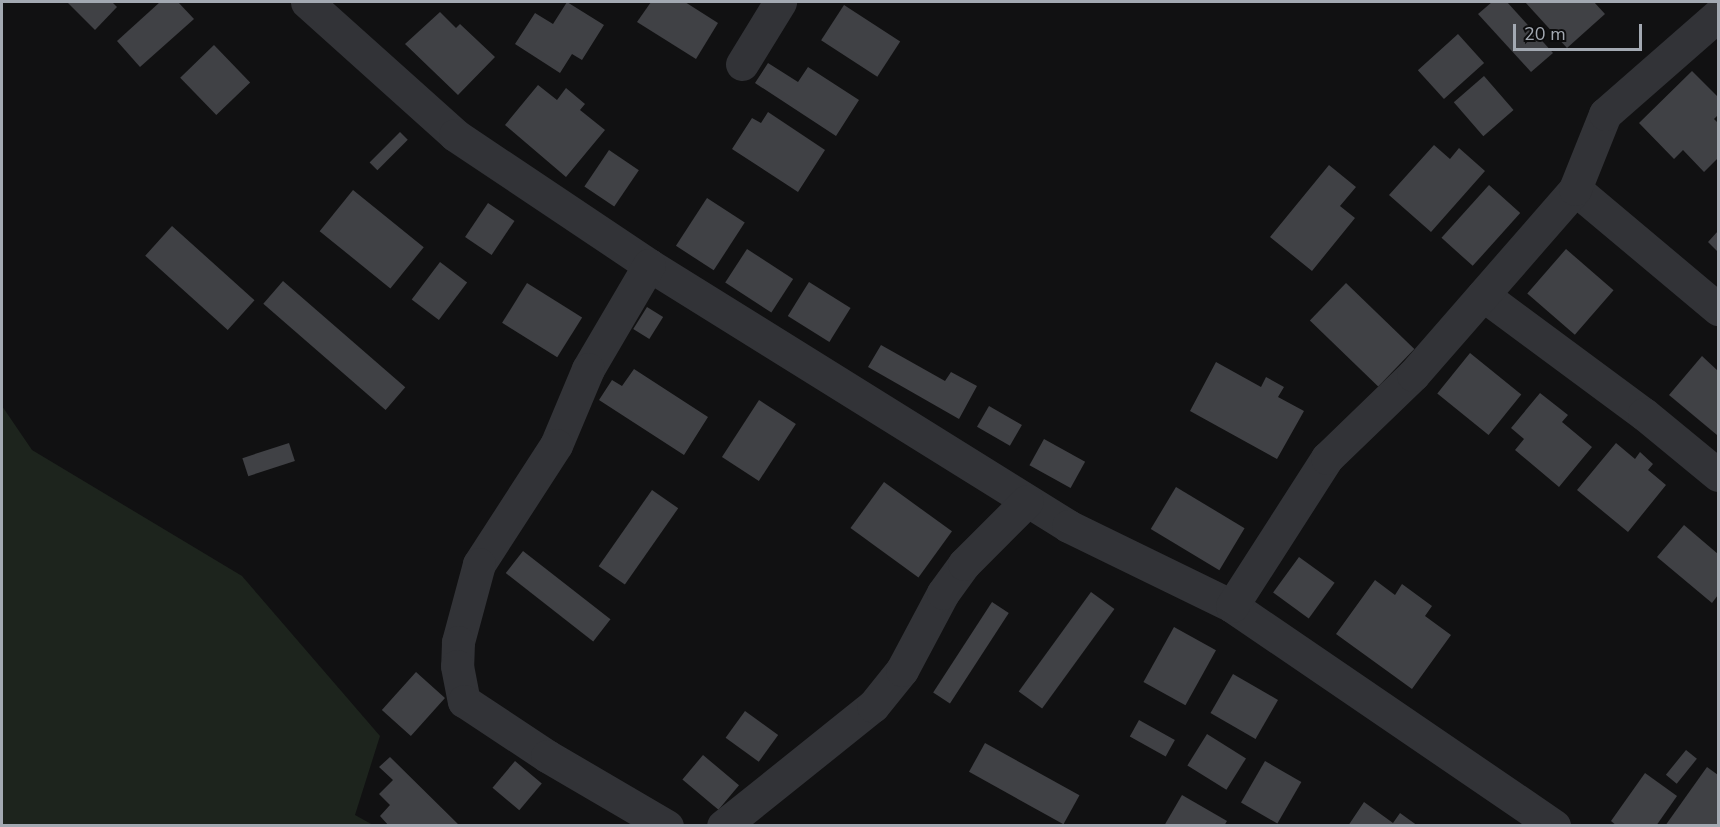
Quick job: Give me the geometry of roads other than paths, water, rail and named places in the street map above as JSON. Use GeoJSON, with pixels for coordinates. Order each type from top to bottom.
{"type":"FeatureCollection","features":[{"type":"Feature","properties":{"kind":"street"},"geometry":{"type":"LineString","coordinates":[[308,2],[455,135],[649,265],[1068,526],[1232,606],[1554,825]]}},
{"type":"Feature","properties":{"kind":"street"},"geometry":{"type":"LineString","coordinates":[[742,64],[780,2]]}},
{"type":"Feature","properties":{"kind":"street"},"geometry":{"type":"LineString","coordinates":[[1232,606],[1327,458],[1413,375],[1575,189],[1605,114],[1719,15]]}},
{"type":"Feature","properties":{"kind":"street"},"geometry":{"type":"LineString","coordinates":[[1575,189],[1719,309]]}},
{"type":"Feature","properties":{"kind":"street"},"geometry":{"type":"LineString","coordinates":[[649,265],[588,369],[556,445],[480,564],[459,642],[457,666],[465,701],[547,756],[668,825]]}},
{"type":"Feature","properties":{"kind":"street"},"geometry":{"type":"LineString","coordinates":[[1483,295],[1644,414],[1719,475]]}},
{"type":"Feature","properties":{"kind":"street"},"geometry":{"type":"LineString","coordinates":[[723,825],[873,706],[902,670],[943,593],[964,564],[1027,501]]}}]}
